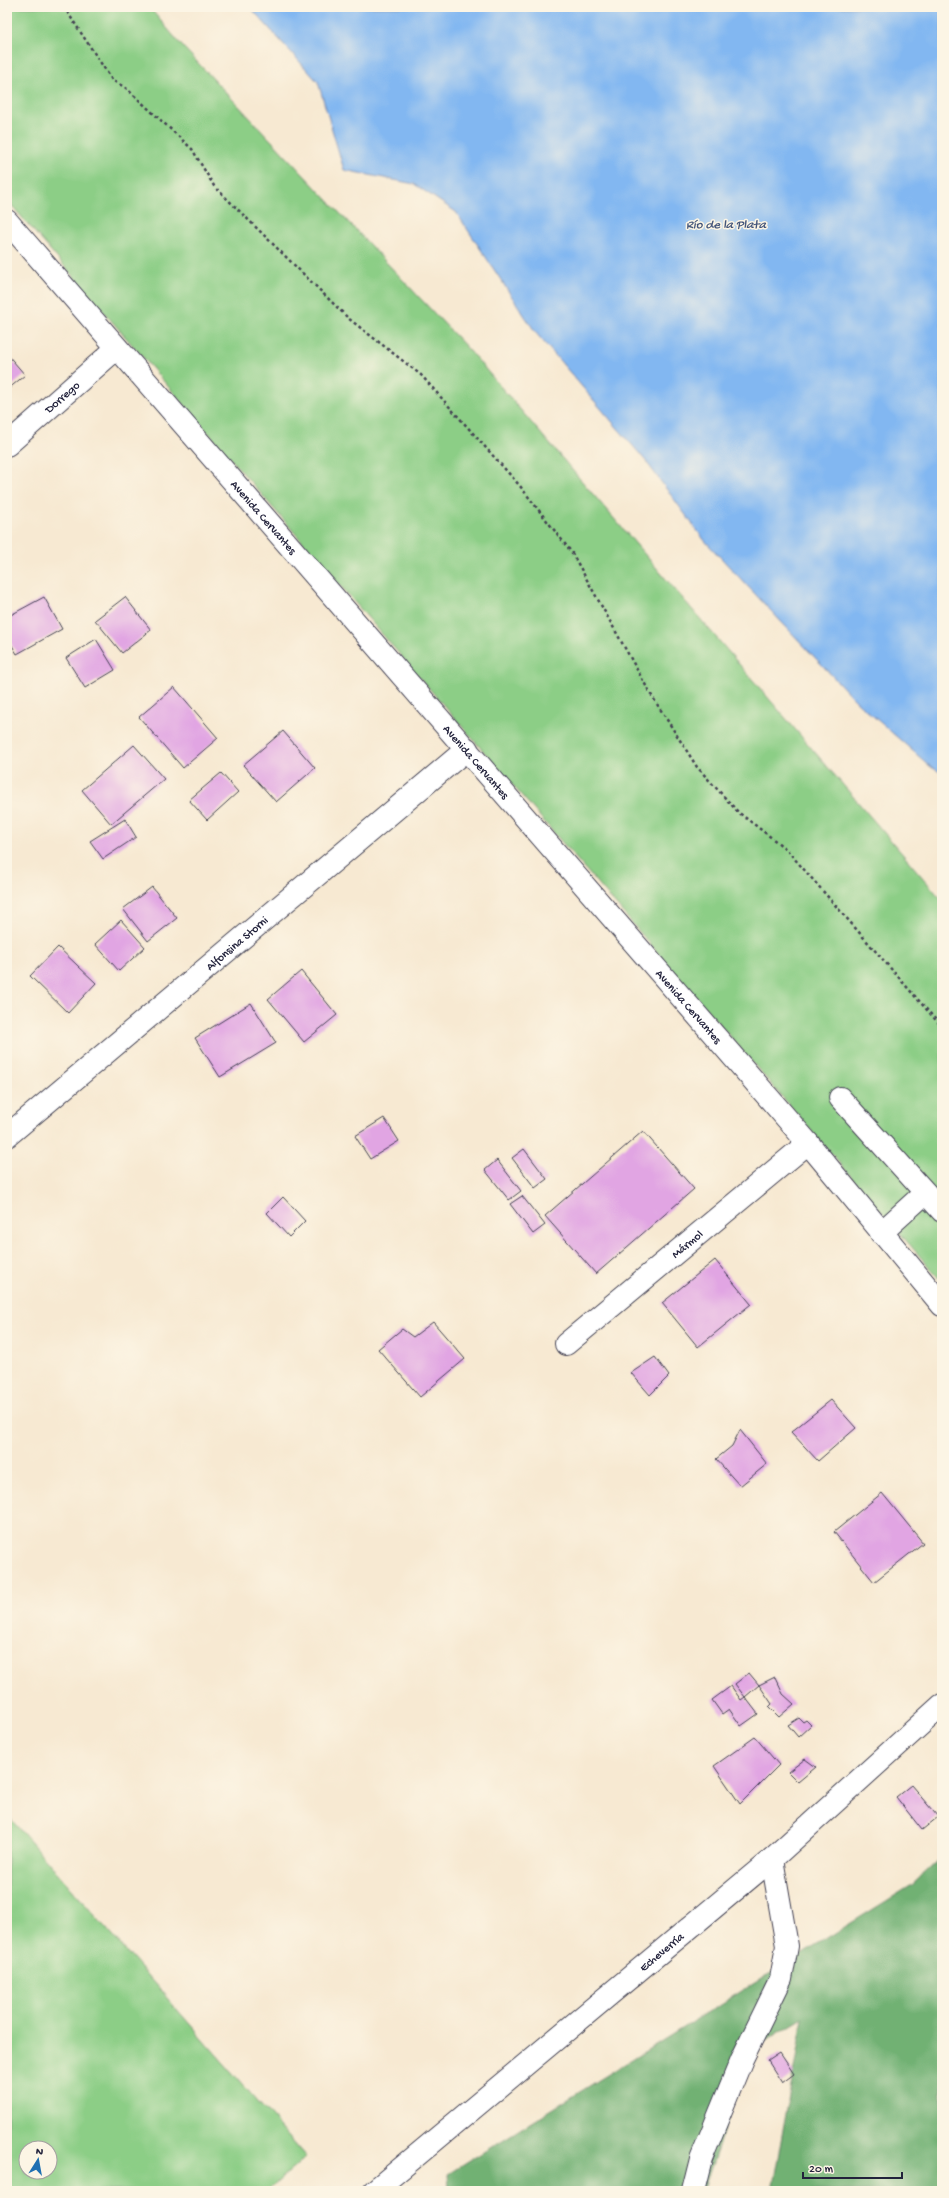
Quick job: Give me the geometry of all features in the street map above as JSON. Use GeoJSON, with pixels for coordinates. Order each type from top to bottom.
{"type":"FeatureCollection","features":[{"type":"Feature","properties":{"kind":"street","name":"Avenida Cervantes"},"geometry":{"type":"LineString","coordinates":[[7,221],[808,1143],[942,1305]]}},
{"type":"Feature","properties":{"kind":"street","name":"Dorrego"},"geometry":{"type":"LineString","coordinates":[[7,445],[117,348]]}},
{"type":"Feature","properties":{"kind":"street","name":"Alfonsina Storni"},"geometry":{"type":"LineString","coordinates":[[7,1136],[467,749]]}},
{"type":"Feature","properties":{"kind":"street"},"geometry":{"type":"LineString","coordinates":[[840,1098],[942,1211]]}},
{"type":"Feature","properties":{"kind":"street","name":"Mármol"},"geometry":{"type":"LineString","coordinates":[[566,1344],[808,1143]]}},
{"type":"Feature","properties":{"kind":"street"},"geometry":{"type":"LineString","coordinates":[[881,1233],[925,1193]]}},
{"type":"Feature","properties":{"kind":"street","name":"Echeverría"},"geometry":{"type":"LineString","coordinates":[[374,2191],[772,1858],[942,1705]]}},
{"type":"Feature","properties":{"kind":"street"},"geometry":{"type":"LineString","coordinates":[[693,2191],[701,2159],[739,2066],[782,1979],[787,1946],[772,1858]]}},
{"type":"Feature","properties":{"kind":"path"},"geometry":{"type":"LineString","coordinates":[[64,7],[112,80],[126,88],[192,149],[214,186],[348,318],[421,375],[520,486],[572,553],[650,693],[697,767],[738,812],[786,849],[942,1027]]}},
{"type":"Feature","properties":{"kind":"green space"},"geometry":{"type":"Polygon","coordinates":[[[7,7],[149,7],[183,47],[469,350],[942,900],[942,1282],[7,200],[7,7]]]}},
{"type":"Feature","properties":{"kind":"green space"},"geometry":{"type":"Polygon","coordinates":[[[7,1815],[306,2157],[267,2191],[7,2191],[7,1815]]]}},
{"type":"Feature","properties":{"kind":"green space"},"geometry":{"type":"Polygon","coordinates":[[[942,1857],[942,2191],[772,2191],[803,2018],[751,2050],[703,2191],[449,2191],[448,2174],[912,1885],[942,1857]]]}},
{"type":"Feature","properties":{"kind":"water","name":"Río de la Plata"},"geometry":{"type":"Polygon","coordinates":[[[250,7],[942,7],[942,773],[931,767],[856,701],[705,541],[645,460],[536,333],[456,212],[414,184],[344,170],[318,82],[250,7]]]}},
{"type":"Feature","properties":{"kind":"building"},"geometry":{"type":"Polygon","coordinates":[[[7,354],[25,375],[7,390],[7,354]]]}},
{"type":"Feature","properties":{"kind":"building"},"geometry":{"type":"Polygon","coordinates":[[[44,597],[62,629],[17,654],[7,637],[7,617],[44,597]]]}},
{"type":"Feature","properties":{"kind":"building"},"geometry":{"type":"Polygon","coordinates":[[[125,597],[151,630],[122,653],[95,620],[125,597]]]}},
{"type":"Feature","properties":{"kind":"building"},"geometry":{"type":"Polygon","coordinates":[[[96,639],[115,670],[85,688],[66,658],[96,639]]]}},
{"type":"Feature","properties":{"kind":"building"},"geometry":{"type":"Polygon","coordinates":[[[174,687],[218,738],[183,768],[139,717],[174,687]]]}},
{"type":"Feature","properties":{"kind":"building"},"geometry":{"type":"Polygon","coordinates":[[[283,731],[315,768],[276,802],[243,765],[283,731]]]}},
{"type":"Feature","properties":{"kind":"building"},"geometry":{"type":"Polygon","coordinates":[[[134,745],[164,779],[111,824],[82,790],[134,745]]]}},
{"type":"Feature","properties":{"kind":"building"},"geometry":{"type":"Polygon","coordinates":[[[221,773],[238,792],[207,820],[189,800],[221,773]]]}},
{"type":"Feature","properties":{"kind":"building"},"geometry":{"type":"Polygon","coordinates":[[[125,819],[136,837],[103,859],[90,841],[125,819]]]}},
{"type":"Feature","properties":{"kind":"building"},"geometry":{"type":"Polygon","coordinates":[[[152,887],[177,918],[148,941],[123,909],[152,887]]]}},
{"type":"Feature","properties":{"kind":"building"},"geometry":{"type":"Polygon","coordinates":[[[121,920],[145,947],[119,971],[95,944],[121,920]]]}},
{"type":"Feature","properties":{"kind":"building"},"geometry":{"type":"Polygon","coordinates":[[[58,947],[96,983],[68,1013],[30,976],[58,947]]]}},
{"type":"Feature","properties":{"kind":"building"},"geometry":{"type":"Polygon","coordinates":[[[301,971],[337,1015],[304,1042],[268,999],[301,971]]]}},
{"type":"Feature","properties":{"kind":"building"},"geometry":{"type":"Polygon","coordinates":[[[251,1003],[276,1043],[220,1077],[195,1038],[251,1003]]]}},
{"type":"Feature","properties":{"kind":"building"},"geometry":{"type":"Polygon","coordinates":[[[384,1118],[399,1141],[370,1159],[355,1136],[384,1118]]]}},
{"type":"Feature","properties":{"kind":"building"},"geometry":{"type":"Polygon","coordinates":[[[643,1131],[694,1189],[596,1274],[545,1216],[643,1131]]]}},
{"type":"Feature","properties":{"kind":"building"},"geometry":{"type":"Polygon","coordinates":[[[524,1149],[547,1179],[535,1188],[512,1158],[524,1149]]]}},
{"type":"Feature","properties":{"kind":"building"},"geometry":{"type":"Polygon","coordinates":[[[497,1160],[521,1191],[509,1200],[485,1170],[497,1160]]]}},
{"type":"Feature","properties":{"kind":"building"},"geometry":{"type":"Polygon","coordinates":[[[522,1196],[545,1225],[533,1234],[510,1204],[522,1196]]]}},
{"type":"Feature","properties":{"kind":"building"},"geometry":{"type":"Polygon","coordinates":[[[283,1197],[305,1221],[289,1237],[267,1213],[283,1197]]]}},
{"type":"Feature","properties":{"kind":"building"},"geometry":{"type":"Polygon","coordinates":[[[715,1260],[751,1304],[698,1347],[662,1303],[715,1260]]]}},
{"type":"Feature","properties":{"kind":"building"},"geometry":{"type":"Polygon","coordinates":[[[433,1322],[465,1359],[420,1397],[378,1349],[402,1329],[413,1337],[433,1322]]]}},
{"type":"Feature","properties":{"kind":"building"},"geometry":{"type":"Polygon","coordinates":[[[655,1357],[669,1376],[650,1395],[631,1373],[655,1357]]]}},
{"type":"Feature","properties":{"kind":"building"},"geometry":{"type":"Polygon","coordinates":[[[831,1400],[856,1428],[818,1461],[791,1432],[831,1400]]]}},
{"type":"Feature","properties":{"kind":"building"},"geometry":{"type":"Polygon","coordinates":[[[740,1430],[767,1464],[740,1486],[716,1459],[732,1446],[740,1430]]]}},
{"type":"Feature","properties":{"kind":"building"},"geometry":{"type":"Polygon","coordinates":[[[882,1493],[923,1543],[874,1582],[834,1532],[882,1493]]]}},
{"type":"Feature","properties":{"kind":"building"},"geometry":{"type":"Polygon","coordinates":[[[749,1673],[759,1685],[745,1697],[735,1684],[749,1673]]]}},
{"type":"Feature","properties":{"kind":"building"},"geometry":{"type":"Polygon","coordinates":[[[775,1677],[783,1694],[794,1704],[779,1717],[769,1707],[772,1704],[759,1685],[775,1677]]]}},
{"type":"Feature","properties":{"kind":"building"},"geometry":{"type":"Polygon","coordinates":[[[731,1686],[741,1700],[745,1697],[758,1714],[741,1726],[729,1709],[722,1714],[712,1700],[731,1686]]]}},
{"type":"Feature","properties":{"kind":"building"},"geometry":{"type":"Polygon","coordinates":[[[799,1718],[803,1722],[806,1720],[811,1725],[798,1737],[788,1725],[799,1718]]]}},
{"type":"Feature","properties":{"kind":"building"},"geometry":{"type":"Polygon","coordinates":[[[755,1737],[779,1765],[740,1804],[714,1766],[755,1737]]]}},
{"type":"Feature","properties":{"kind":"building"},"geometry":{"type":"Polygon","coordinates":[[[805,1759],[816,1767],[798,1782],[788,1772],[805,1759]]]}},
{"type":"Feature","properties":{"kind":"building"},"geometry":{"type":"Polygon","coordinates":[[[911,1785],[938,1817],[922,1830],[896,1797],[911,1785]]]}},
{"type":"Feature","properties":{"kind":"building"},"geometry":{"type":"Polygon","coordinates":[[[780,2053],[794,2074],[782,2083],[768,2061],[780,2053]]]}}]}
